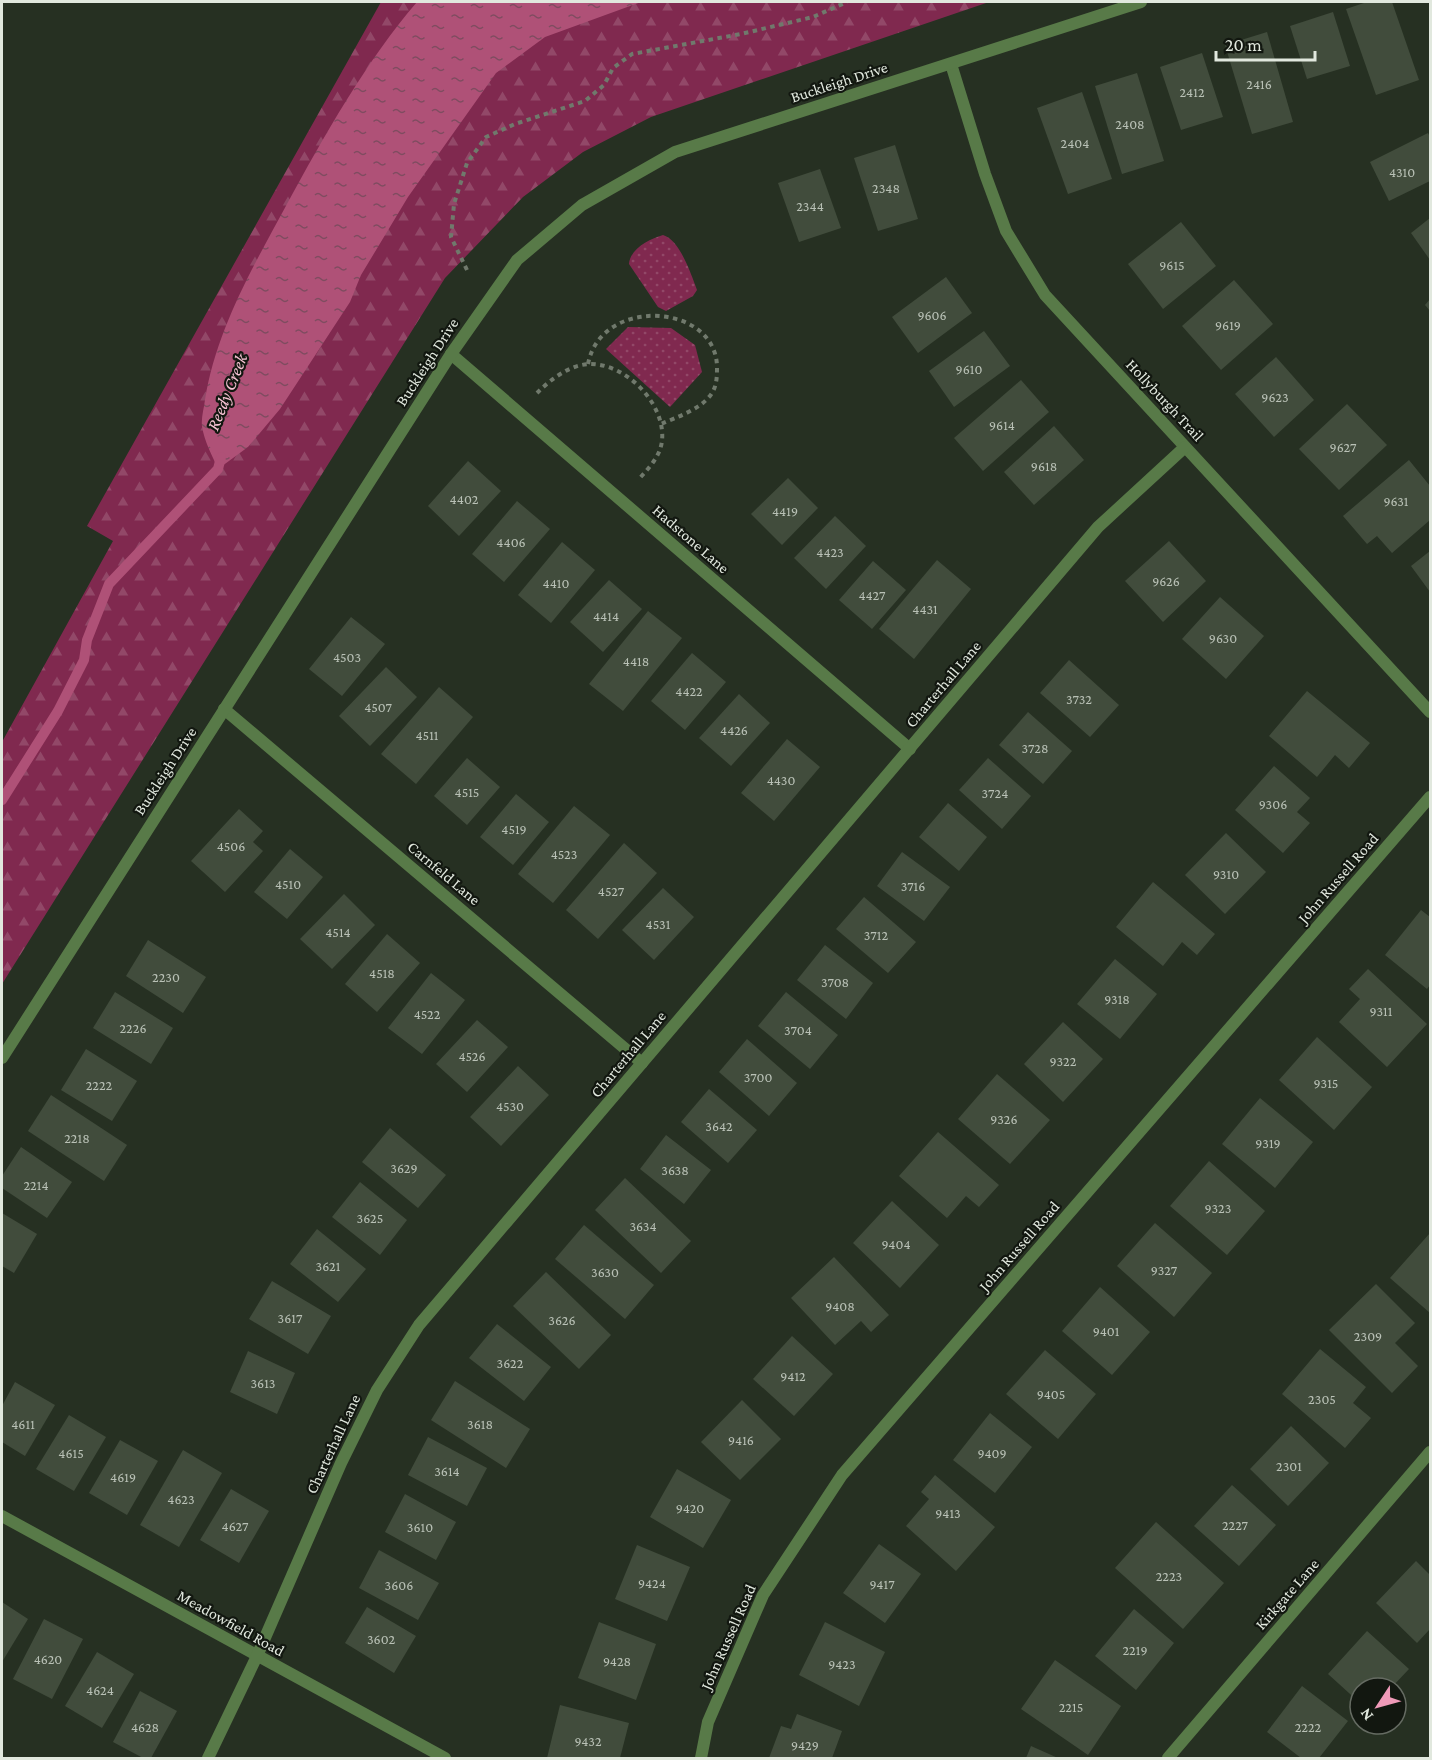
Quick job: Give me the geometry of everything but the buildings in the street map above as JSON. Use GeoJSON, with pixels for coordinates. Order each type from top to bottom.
{"type":"FeatureCollection","features":[{"type":"Feature","properties":{"kind":"street","name":"Buckleigh Drive"},"geometry":{"type":"LineString","coordinates":[[2,1058],[451,354],[517,260],[582,205],[675,152],[1141,2]]}},
{"type":"Feature","properties":{"kind":"street","name":"Hollyburgh Trail"},"geometry":{"type":"LineString","coordinates":[[951,64],[985,174],[1006,231],[1045,295],[1431,712]]}},
{"type":"Feature","properties":{"kind":"street","name":"Hadstone Lane"},"geometry":{"type":"LineString","coordinates":[[451,354],[910,748]]}},
{"type":"Feature","properties":{"kind":"street","name":"Charterhall Lane"},"geometry":{"type":"LineString","coordinates":[[208,1758],[257,1656],[341,1463],[377,1390],[419,1325],[1098,528],[1185,447]]}},
{"type":"Feature","properties":{"kind":"street","name":"Carnfeld Lane"},"geometry":{"type":"LineString","coordinates":[[224,709],[642,1063]]}},
{"type":"Feature","properties":{"kind":"street","name":"John Russell Road"},"geometry":{"type":"LineString","coordinates":[[701,1758],[708,1722],[763,1594],[842,1475],[1431,797]]}},
{"type":"Feature","properties":{"kind":"street","name":"Kirkgate Lane"},"geometry":{"type":"LineString","coordinates":[[1168,1758],[1431,1452]]}},
{"type":"Feature","properties":{"kind":"street","name":"Meadowfield Road"},"geometry":{"type":"LineString","coordinates":[[2,1516],[445,1758]]}},
{"type":"Feature","properties":{"kind":"path"},"geometry":{"type":"LineString","coordinates":[[466,270],[451,237],[454,204],[467,163],[486,137],[515,124],[585,101],[604,86],[613,68],[632,54],[741,34],[813,17],[847,2]]}},
{"type":"Feature","properties":{"kind":"path"},"geometry":{"type":"LineString","coordinates":[[588,364],[590,354],[597,342],[605,333],[624,320],[644,315],[675,319],[696,328],[708,341],[716,359],[717,378],[711,394],[698,406],[661,424]]}},
{"type":"Feature","properties":{"kind":"path"},"geometry":{"type":"LineString","coordinates":[[537,393],[563,373],[588,364],[613,370],[631,380],[646,394],[656,408],[661,424],[662,441],[659,452],[651,466],[638,480]]}},
{"type":"Feature","properties":{"kind":"green space"},"geometry":{"type":"Polygon","coordinates":[[[381,2],[989,2],[651,117],[583,152],[523,197],[445,278],[2,984],[2,742],[113,541],[87,526],[381,2]]]}},
{"type":"Feature","properties":{"kind":"green space"},"geometry":{"type":"Polygon","coordinates":[[[663,235],[675,243],[680,250],[697,290],[693,296],[666,311],[658,307],[629,264],[637,249],[646,242],[663,235]]]}},
{"type":"Feature","properties":{"kind":"green space"},"geometry":{"type":"Polygon","coordinates":[[[628,327],[671,328],[695,345],[702,372],[670,407],[606,349],[628,327]]]}},
{"type":"Feature","properties":{"kind":"water"},"geometry":{"type":"Polygon","coordinates":[[[417,2],[641,2],[545,37],[496,73],[408,197],[361,275],[350,302],[280,409],[248,447],[218,469],[204,437],[202,420],[210,374],[227,323],[262,251],[331,125],[381,48],[417,2]]]}},
{"type":"Feature","properties":{"kind":"waterway","name":"Reedy Creek"},"geometry":{"type":"LineString","coordinates":[[2,800],[58,711],[84,660],[87,640],[109,584],[218,469],[221,457]]}}]}
